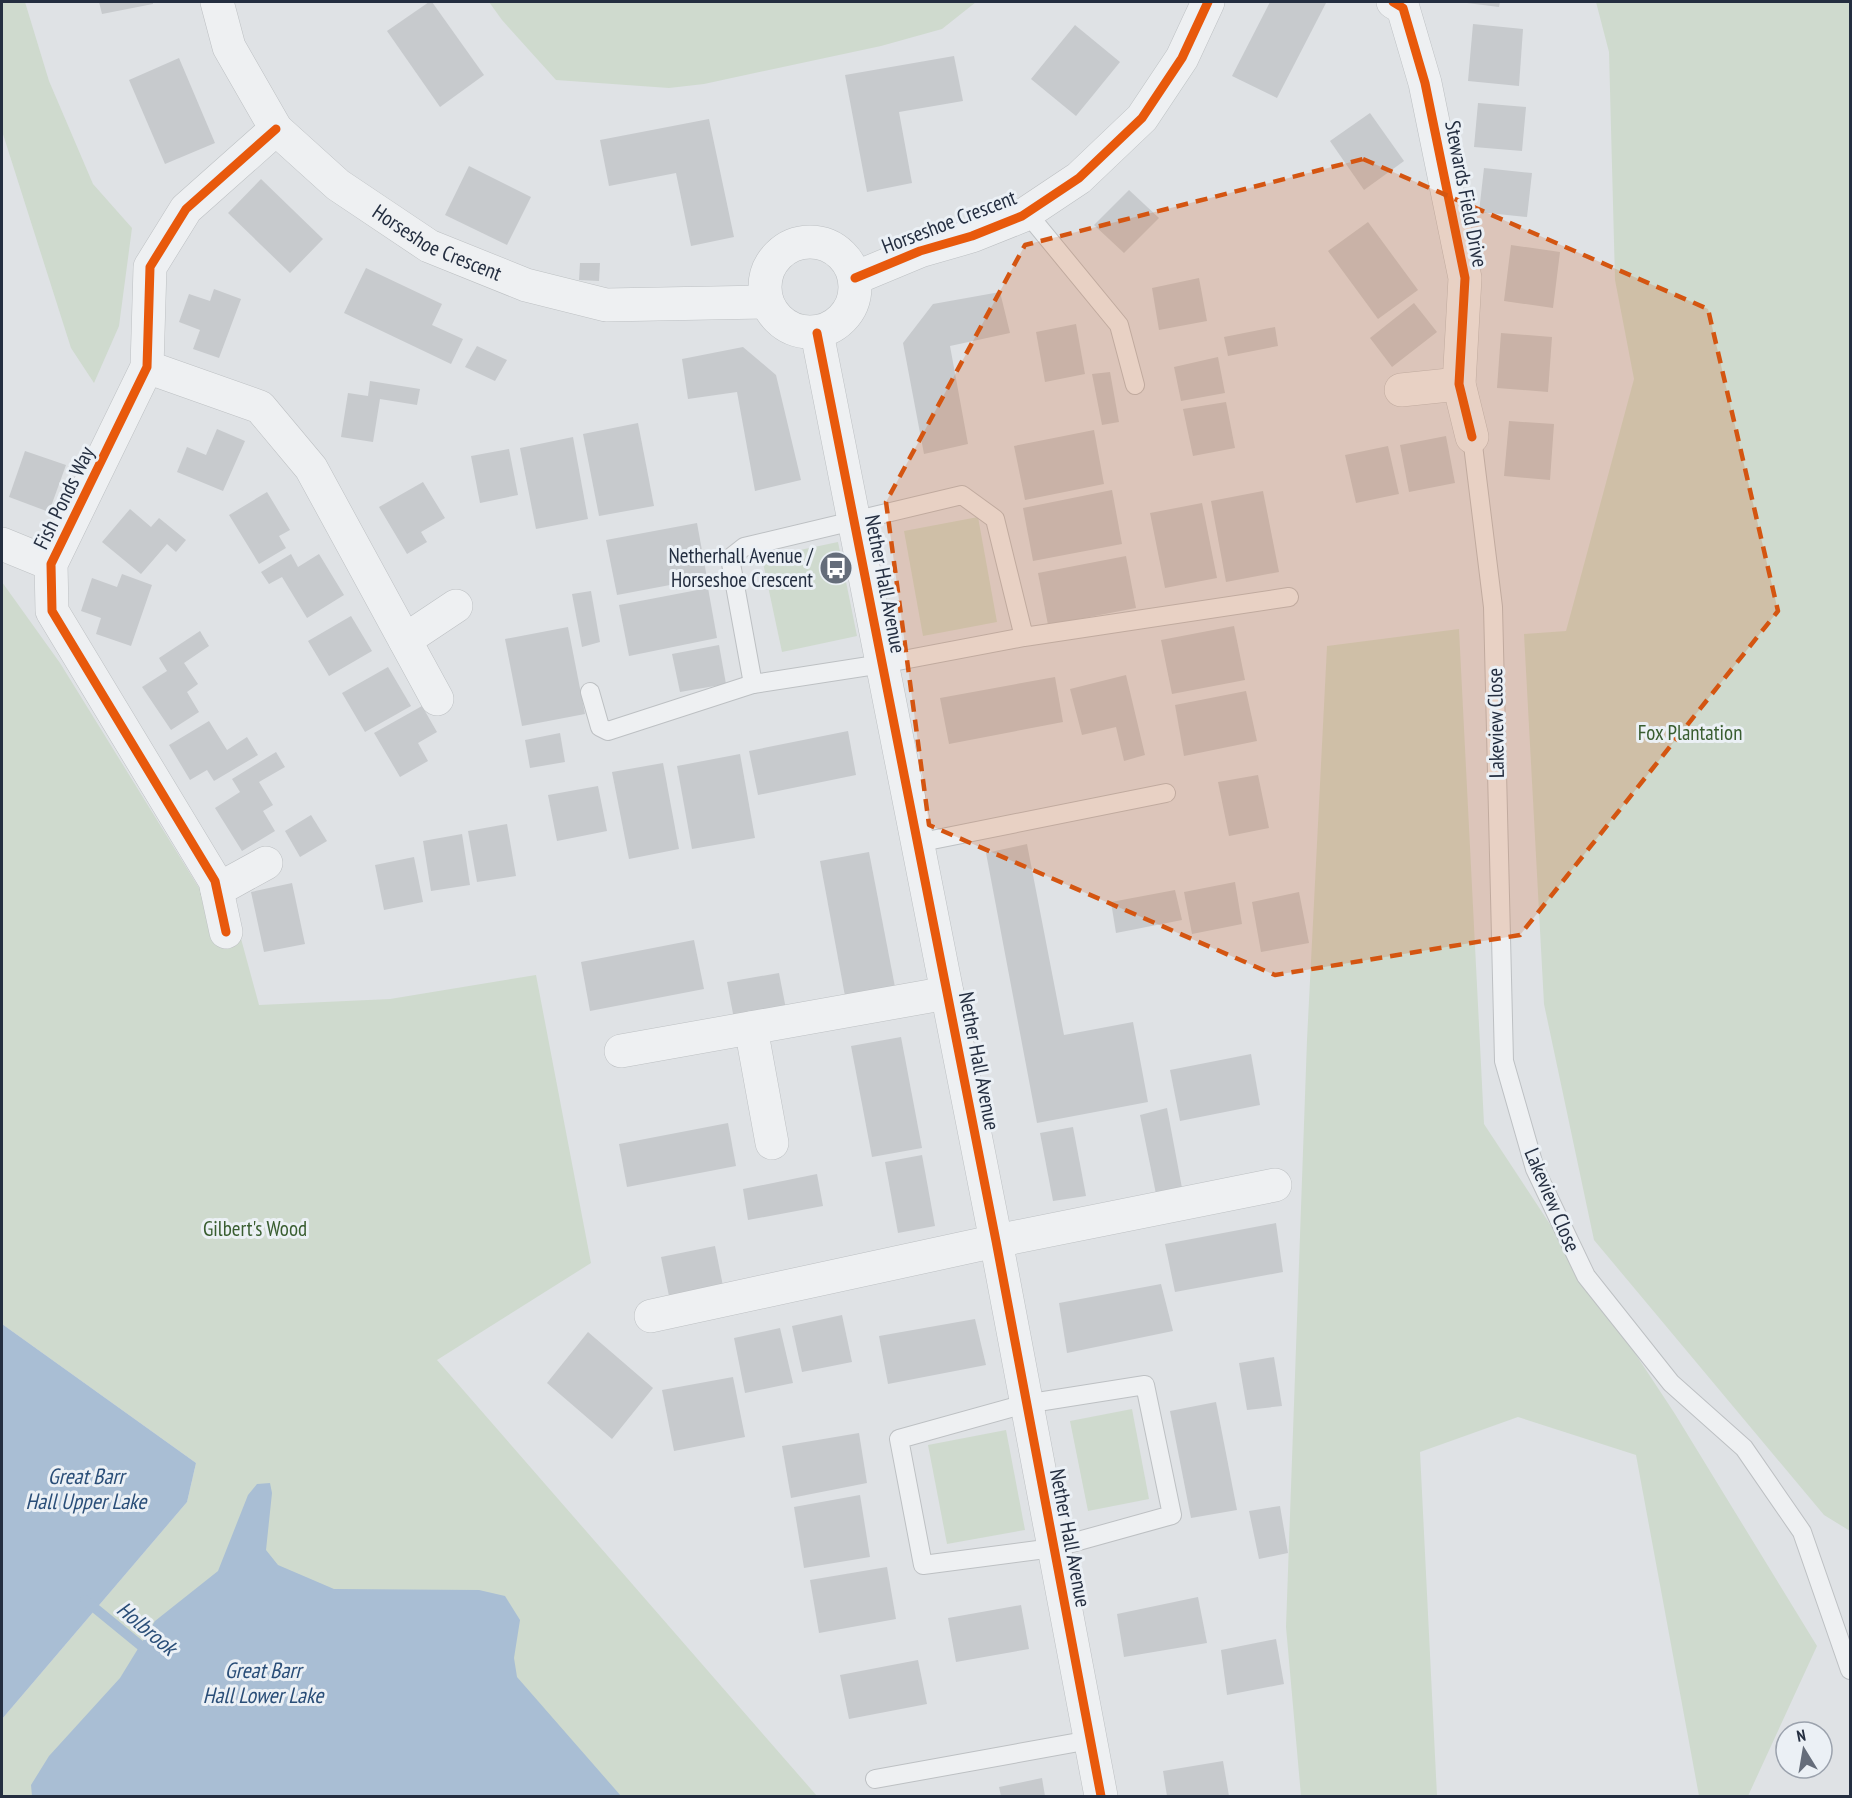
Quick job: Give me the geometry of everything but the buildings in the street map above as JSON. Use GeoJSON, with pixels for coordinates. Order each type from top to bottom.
{"type":"FeatureCollection","features":[{"type":"Feature","properties":{"kind":"street","name":"Horseshoe Crescent"},"geometry":{"type":"LineString","coordinates":[[218,2],[229,47],[276,129],[338,185],[381,216],[429,246],[526,285],[606,305],[767,302]]}},
{"type":"Feature","properties":{"kind":"street","name":"Horseshoe Crescent"},"geometry":{"type":"LineString","coordinates":[[855,278],[920,251],[972,236],[1027,213],[1079,178],[1143,118],[1182,58],[1208,2]]}},
{"type":"Feature","properties":{"kind":"street","name":"Stewards Field Drive"},"geometry":{"type":"LineString","coordinates":[[1393,2],[1403,8],[1425,83],[1466,278],[1459,384],[1472,437]]}},
{"type":"Feature","properties":{"kind":"street","name":"Fish Ponds Way"},"geometry":{"type":"LineString","coordinates":[[226,932],[215,881],[52,611],[51,564],[147,367],[150,267],[186,209],[276,129]]}},
{"type":"Feature","properties":{"kind":"street"},"geometry":{"type":"LineString","coordinates":[[816,242],[841,253],[855,278],[854,303],[837,325],[817,333],[793,330],[778,318],[767,302],[764,281],[777,255],[795,244],[816,242]]}},
{"type":"Feature","properties":{"kind":"street","name":"Nether Hall Avenue"},"geometry":{"type":"LineString","coordinates":[[817,333],[996,1240],[1025,1404],[1101,1797]]}},
{"type":"Feature","properties":{"kind":"street"},"geometry":{"type":"LineString","coordinates":[[147,367],[260,407],[311,468],[437,699]]}},
{"type":"Feature","properties":{"kind":"street"},"geometry":{"type":"LineString","coordinates":[[1401,390],[1459,384]]}},
{"type":"Feature","properties":{"kind":"street","name":"Fish Ponds Way"},"geometry":{"type":"LineString","coordinates":[[2,544],[51,564]]}},
{"type":"Feature","properties":{"kind":"street"},"geometry":{"type":"LineString","coordinates":[[405,640],[456,606]]}},
{"type":"Feature","properties":{"kind":"street"},"geometry":{"type":"LineString","coordinates":[[217,890],[266,863]]}},
{"type":"Feature","properties":{"kind":"street"},"geometry":{"type":"LineString","coordinates":[[621,1051],[947,993]]}},
{"type":"Feature","properties":{"kind":"street"},"geometry":{"type":"LineString","coordinates":[[751,1028],[772,1143]]}},
{"type":"Feature","properties":{"kind":"street"},"geometry":{"type":"LineString","coordinates":[[651,1316],[996,1240],[1275,1185]]}},
{"type":"Feature","properties":{"kind":"lane"},"geometry":{"type":"LineString","coordinates":[[1027,213],[1119,325],[1135,385]]}},
{"type":"Feature","properties":{"kind":"lane","name":"Stewards Field Drive"},"geometry":{"type":"LineString","coordinates":[[1472,437],[1493,607]]}},
{"type":"Feature","properties":{"kind":"lane"},"geometry":{"type":"LineString","coordinates":[[753,684],[730,558],[744,547],[962,495],[995,519],[1024,637]]}},
{"type":"Feature","properties":{"kind":"lane"},"geometry":{"type":"LineString","coordinates":[[590,692],[600,727],[608,731],[753,684],[882,664],[1024,637],[1289,597]]}},
{"type":"Feature","properties":{"kind":"lane","name":"Lakeview Close"},"geometry":{"type":"LineString","coordinates":[[1493,607],[1504,1061],[1535,1169],[1586,1276],[1671,1383],[1744,1448],[1802,1532],[1851,1670]]}},
{"type":"Feature","properties":{"kind":"lane"},"geometry":{"type":"LineString","coordinates":[[917,843],[1166,793]]}},
{"type":"Feature","properties":{"kind":"lane","name":"Nether Hall Avenue"},"geometry":{"type":"LineString","coordinates":[[1145,1385],[1172,1515],[1053,1548],[923,1565],[899,1439],[1025,1404],[1145,1385]]}},
{"type":"Feature","properties":{"kind":"lane"},"geometry":{"type":"LineString","coordinates":[[875,1779],[1090,1740]]}},
{"type":"Feature","properties":{"kind":"highlighted area"},"geometry":{"type":"Polygon","coordinates":[[[1363,159],[1708,309],[1778,611],[1520,935],[1275,975],[929,825],[886,502],[1025,245],[1363,159]]]}},
{"type":"Feature","properties":{"kind":"green space"},"geometry":{"type":"Polygon","coordinates":[[[2,2],[25,2],[49,81],[93,184],[132,228],[119,326],[94,383],[71,348],[2,131],[2,2]]]}},
{"type":"Feature","properties":{"kind":"green space"},"geometry":{"type":"Polygon","coordinates":[[[489,2],[976,2],[942,29],[881,46],[704,84],[669,88],[556,80],[502,20],[489,2]]]}},
{"type":"Feature","properties":{"kind":"green space","name":"Fox Plantation"},"geometry":{"type":"Polygon","coordinates":[[[1596,2],[1850,2],[1850,1531],[1824,1515],[1594,1240],[1544,1004],[1524,634],[1566,631],[1634,379],[1615,280],[1609,52],[1596,2]]]}},
{"type":"Feature","properties":{"kind":"green space"},"geometry":{"type":"Polygon","coordinates":[[[978,517],[997,622],[923,636],[904,531],[978,517]]]}},
{"type":"Feature","properties":{"kind":"green space"},"geometry":{"type":"Polygon","coordinates":[[[838,542],[857,636],[782,652],[762,558],[838,542]]]}},
{"type":"Feature","properties":{"kind":"green space","name":"Gilbert's Wood"},"geometry":{"type":"Polygon","coordinates":[[[2,582],[60,663],[212,909],[240,935],[259,1005],[390,999],[536,975],[591,1263],[437,1360],[817,1796],[2,1796],[2,1719],[187,1502],[196,1463],[2,1324],[2,582]]]}},
{"type":"Feature","properties":{"kind":"green space"},"geometry":{"type":"Polygon","coordinates":[[[1459,629],[1484,1124],[1675,1414],[1817,1646],[1783,1720],[1774,1720],[1774,1739],[1748,1796],[1699,1796],[1636,1455],[1518,1417],[1420,1452],[1437,1796],[1301,1796],[1286,1627],[1307,1040],[1327,646],[1459,629]]]}},
{"type":"Feature","properties":{"kind":"green space"},"geometry":{"type":"Polygon","coordinates":[[[1132,1409],[1149,1499],[1088,1511],[1070,1421],[1132,1409]]]}},
{"type":"Feature","properties":{"kind":"green space"},"geometry":{"type":"Polygon","coordinates":[[[1006,1430],[1025,1530],[947,1544],[928,1445],[1006,1430]]]}},
{"type":"Feature","properties":{"kind":"water","name":"Great Barr Hall Upper Lake"},"geometry":{"type":"Polygon","coordinates":[[[2,1324],[196,1463],[187,1502],[2,1719],[2,1324]]]}},
{"type":"Feature","properties":{"kind":"water","name":"Great Barr Hall Lower Lake"},"geometry":{"type":"Polygon","coordinates":[[[270,1483],[272,1493],[266,1550],[278,1565],[334,1589],[479,1590],[505,1596],[520,1620],[514,1658],[517,1677],[621,1796],[32,1796],[31,1785],[49,1756],[120,1678],[155,1621],[218,1571],[248,1495],[257,1484],[270,1483]]]}},
{"type":"Feature","properties":{"kind":"waterway","name":"Holbrook"},"geometry":{"type":"LineString","coordinates":[[85,1600],[151,1654]]}},
{"type":"Feature","properties":{"kind":"cycle path"},"geometry":{"type":"LineString","coordinates":[[855,278],[920,251],[972,236],[1022,216],[1079,178],[1142,118],[1182,58],[1208,2]]}},
{"type":"Feature","properties":{"kind":"cycle path"},"geometry":{"type":"LineString","coordinates":[[1393,2],[1403,8],[1425,83],[1465,278],[1459,384],[1472,437]]}},
{"type":"Feature","properties":{"kind":"cycle path"},"geometry":{"type":"LineString","coordinates":[[226,932],[215,881],[52,611],[51,564],[147,367],[150,267],[186,209],[276,129]]}},
{"type":"Feature","properties":{"kind":"cycle path"},"geometry":{"type":"LineString","coordinates":[[817,333],[996,1241],[1101,1796]]}},
{"type":"Feature","properties":{"kind":"place","name":"Netherhall Avenue / Horseshoe Crescent"},"geometry":{"type":"Point","coordinates":[836,568]}}]}
